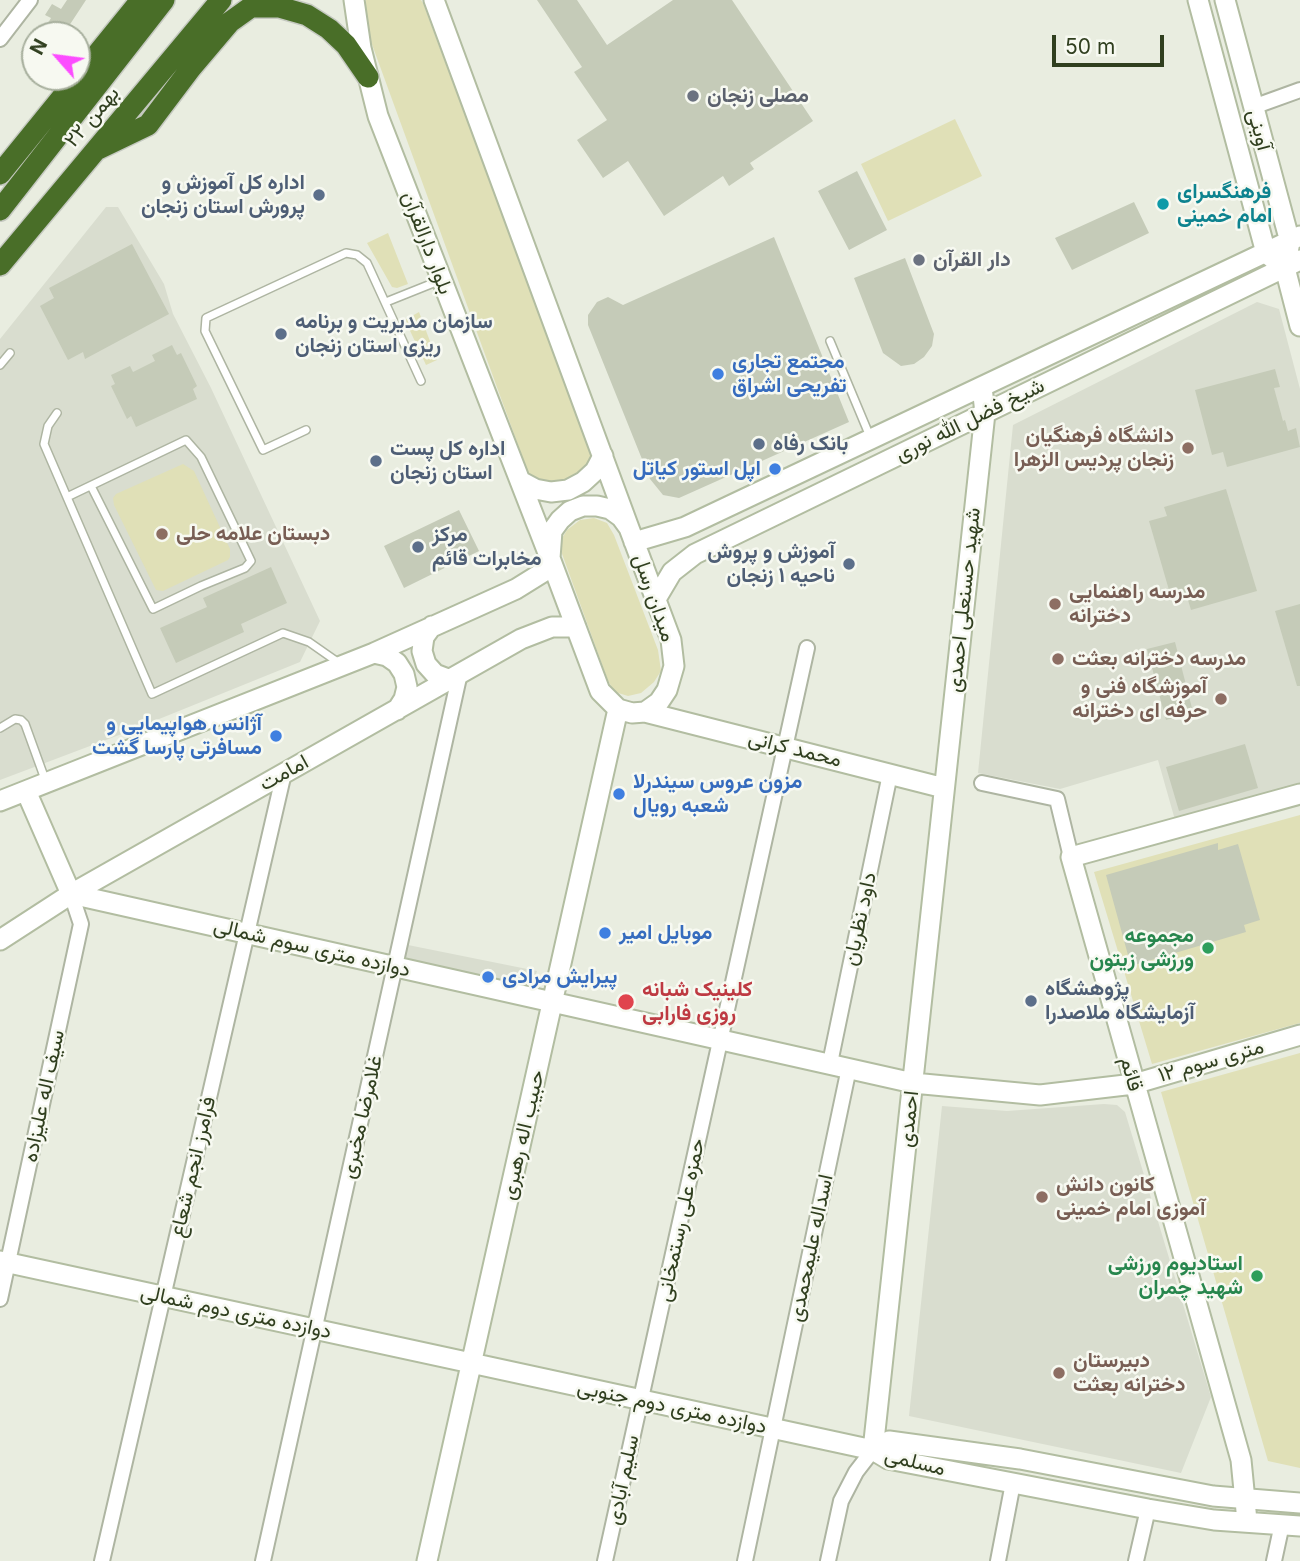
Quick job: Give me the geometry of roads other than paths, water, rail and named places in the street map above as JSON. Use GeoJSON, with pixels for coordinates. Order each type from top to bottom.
{"type":"FeatureCollection","features":[{"type":"Feature","properties":{"kind":"highway"},"geometry":{"type":"LineString","coordinates":[[0,174],[141,0]]}},
{"type":"Feature","properties":{"kind":"highway","name":"۲۲ بهمن"},"geometry":{"type":"LineString","coordinates":[[0,210],[164,0]]}},
{"type":"Feature","properties":{"kind":"highway","name":"۲۲ بهمن"},"geometry":{"type":"LineString","coordinates":[[3,262],[221,0]]}},
{"type":"Feature","properties":{"kind":"highway"},"geometry":{"type":"LineString","coordinates":[[96,150],[148,124],[230,22],[251,7],[279,7],[307,15],[329,29],[346,45],[368,77]]}},
{"type":"Feature","properties":{"kind":"main road"},"geometry":{"type":"LineString","coordinates":[[434,0],[632,535]]}},
{"type":"Feature","properties":{"kind":"main road","name":"آوینی"},"geometry":{"type":"LineString","coordinates":[[1198,0],[1266,253]]}},
{"type":"Feature","properties":{"kind":"main road","name":"بلوار دارالقرآن"},"geometry":{"type":"LineString","coordinates":[[354,1],[361,48],[378,116],[552,562]]}},
{"type":"Feature","properties":{"kind":"main road","name":"آوینی"},"geometry":{"type":"LineString","coordinates":[[1230,2],[1253,107],[1295,239],[1293,264]]}},
{"type":"Feature","properties":{"kind":"main road","name":"شیخ فضل الله نوری"},"geometry":{"type":"LineString","coordinates":[[632,535],[685,527],[1295,239]]}},
{"type":"Feature","properties":{"kind":"main road"},"geometry":{"type":"LineString","coordinates":[[1266,253],[1293,264],[1300,326]]}},
{"type":"Feature","properties":{"kind":"main road","name":"شیخ فضل الله نوری"},"geometry":{"type":"LineString","coordinates":[[656,599],[672,572],[695,554],[1293,264]]}},
{"type":"Feature","properties":{"kind":"main road","name":"شهید حسنعلی احمدی"},"geometry":{"type":"LineString","coordinates":[[944,788],[985,413],[982,387]]}},
{"type":"Feature","properties":{"kind":"main road"},"geometry":{"type":"LineString","coordinates":[[520,481],[543,491],[568,490],[595,471],[603,456]]}},
{"type":"Feature","properties":{"kind":"main road","name":"میدان رسل"},"geometry":{"type":"LineString","coordinates":[[552,562],[552,531],[570,511],[583,506],[597,506],[610,509],[621,517],[632,535],[671,640],[674,666],[667,690],[659,702],[645,712]]}},
{"type":"Feature","properties":{"kind":"main road"},"geometry":{"type":"LineString","coordinates":[[0,801],[374,653],[516,589],[552,562],[600,691],[618,709],[632,713],[645,712]]}},
{"type":"Feature","properties":{"kind":"main road"},"geometry":{"type":"LineString","coordinates":[[432,626],[424,637],[422,651],[426,664],[435,674],[454,676]]}},
{"type":"Feature","properties":{"kind":"main road","name":"امامت"},"geometry":{"type":"LineString","coordinates":[[0,940],[71,894],[454,676],[536,632],[552,627],[576,627]]}},
{"type":"Feature","properties":{"kind":"main road"},"geometry":{"type":"LineString","coordinates":[[374,653],[387,656],[397,663],[404,674],[407,687],[397,710]]}},
{"type":"Feature","properties":{"kind":"main road","name":"حبیب اله رهبری"},"geometry":{"type":"LineString","coordinates":[[427,1561],[618,709]]}},
{"type":"Feature","properties":{"kind":"main road","name":"محمد کرانی"},"geometry":{"type":"LineString","coordinates":[[645,712],[944,788]]}},
{"type":"Feature","properties":{"kind":"main road","name":"احمدی"},"geometry":{"type":"LineString","coordinates":[[873,1450],[944,788]]}},
{"type":"Feature","properties":{"kind":"main road"},"geometry":{"type":"LineString","coordinates":[[26,791],[71,894]]}},
{"type":"Feature","properties":{"kind":"main road"},"geometry":{"type":"LineString","coordinates":[[1071,857],[1300,794]]}},
{"type":"Feature","properties":{"kind":"main road","name":"قائم"},"geometry":{"type":"LineString","coordinates":[[1071,857],[1241,1460],[1247,1521]]}},
{"type":"Feature","properties":{"kind":"main road","name":"دوازده متری سوم شمالی"},"geometry":{"type":"LineString","coordinates":[[71,894],[720,1039]]}},
{"type":"Feature","properties":{"kind":"main road","name":"۱۲ متری سوم"},"geometry":{"type":"LineString","coordinates":[[720,1039],[912,1083],[1040,1095],[1134,1084],[1300,1035]]}},
{"type":"Feature","properties":{"kind":"main road","name":"دوازده متری دوم شمالی"},"geometry":{"type":"LineString","coordinates":[[4,1262],[472,1363]]}},
{"type":"Feature","properties":{"kind":"main road","name":"دوازده متری دوم جنوبی"},"geometry":{"type":"LineString","coordinates":[[472,1363],[873,1450]]}},
{"type":"Feature","properties":{"kind":"main road","name":"مسلمی"},"geometry":{"type":"LineString","coordinates":[[1291,1525],[1214,1520],[1148,1509],[888,1459],[873,1450],[889,1441],[1020,1459],[1213,1496],[1300,1503]]}},
{"type":"Feature","properties":{"kind":"street"},"geometry":{"type":"LineString","coordinates":[[0,39],[30,0]]}},
{"type":"Feature","properties":{"kind":"street"},"geometry":{"type":"LineString","coordinates":[[1253,107],[1300,90]]}},
{"type":"Feature","properties":{"kind":"street","name":"حمزه علی رستمخانی"},"geometry":{"type":"LineString","coordinates":[[641,1400],[807,648]]}},
{"type":"Feature","properties":{"kind":"street","name":"غلامرضا مخبری"},"geometry":{"type":"LineString","coordinates":[[263,1561],[396,966],[454,676]]}},
{"type":"Feature","properties":{"kind":"street","name":"فرامرز انجم شعاع"},"geometry":{"type":"LineString","coordinates":[[102,1561],[284,773]]}},
{"type":"Feature","properties":{"kind":"street","name":"داود نظریان"},"geometry":{"type":"LineString","coordinates":[[830,1063],[890,774]]}},
{"type":"Feature","properties":{"kind":"street"},"geometry":{"type":"LineString","coordinates":[[982,783],[1057,799],[1071,857]]}},
{"type":"Feature","properties":{"kind":"street","name":"سیف اله علیزاده"},"geometry":{"type":"LineString","coordinates":[[0,1299],[4,1262],[81,924],[71,894]]}},
{"type":"Feature","properties":{"kind":"street","name":"اسداله علیمحمدی"},"geometry":{"type":"LineString","coordinates":[[745,1561],[849,1068]]}},
{"type":"Feature","properties":{"kind":"street","name":"سلیم آبادی"},"geometry":{"type":"LineString","coordinates":[[605,1561],[641,1400]]}},
{"type":"Feature","properties":{"kind":"street"},"geometry":{"type":"LineString","coordinates":[[828,1561],[841,1501],[856,1472],[873,1450]]}},
{"type":"Feature","properties":{"kind":"street"},"geometry":{"type":"LineString","coordinates":[[998,1561],[1013,1483]]}},
{"type":"Feature","properties":{"kind":"street"},"geometry":{"type":"LineString","coordinates":[[1136,1561],[1148,1509]]}},
{"type":"Feature","properties":{"kind":"street"},"geometry":{"type":"LineString","coordinates":[[1274,1561],[1291,1525]]}},
{"type":"Feature","properties":{"kind":"lane"},"geometry":{"type":"LineString","coordinates":[[306,430],[263,450],[205,331],[206,318],[346,253],[357,255],[367,263],[387,302],[421,381]]}},
{"type":"Feature","properties":{"kind":"lane"},"geometry":{"type":"LineString","coordinates":[[387,302],[442,279]]}},
{"type":"Feature","properties":{"kind":"lane"},"geometry":{"type":"LineString","coordinates":[[830,341],[871,440]]}},
{"type":"Feature","properties":{"kind":"lane"},"geometry":{"type":"LineString","coordinates":[[0,365],[10,353]]}},
{"type":"Feature","properties":{"kind":"lane"},"geometry":{"type":"LineString","coordinates":[[57,414],[48,426],[44,444],[152,694],[283,633],[309,642],[342,665]]}},
{"type":"Feature","properties":{"kind":"lane"},"geometry":{"type":"LineString","coordinates":[[67,497],[186,440],[201,457],[251,561],[245,568],[153,609],[91,486]]}},
{"type":"Feature","properties":{"kind":"lane"},"geometry":{"type":"LineString","coordinates":[[0,728],[15,719],[25,723],[47,783]]}},
{"type":"Feature","properties":{"kind":"place","name":"مصلی زنجان"},"geometry":{"type":"Point","coordinates":[693,96]}},
{"type":"Feature","properties":{"kind":"place","name":"اداره کل آموزش و پرورش استان زنجان"},"geometry":{"type":"Point","coordinates":[319,195]}},
{"type":"Feature","properties":{"kind":"place","name":"فرهنگسرای امام خمینی"},"geometry":{"type":"Point","coordinates":[1163,204]}},
{"type":"Feature","properties":{"kind":"place","name":"دار القرآن"},"geometry":{"type":"Point","coordinates":[919,260]}},
{"type":"Feature","properties":{"kind":"place","name":"سازمان مدیریت و برنامه ریزی استان زنجان"},"geometry":{"type":"Point","coordinates":[281,334]}},
{"type":"Feature","properties":{"kind":"place","name":"مجتمع تجاری تفریحی اشراق"},"geometry":{"type":"Point","coordinates":[718,374]}},
{"type":"Feature","properties":{"kind":"place","name":"بانک رفاه"},"geometry":{"type":"Point","coordinates":[759,444]}},
{"type":"Feature","properties":{"kind":"place","name":"دانشگاه فرهنگیان زنجان پردیس الزهرا"},"geometry":{"type":"Point","coordinates":[1188,448]}},
{"type":"Feature","properties":{"kind":"place","name":"اداره کل پست استان زنجان"},"geometry":{"type":"Point","coordinates":[376,461]}},
{"type":"Feature","properties":{"kind":"place","name":"اپل استور کیاتل"},"geometry":{"type":"Point","coordinates":[775,469]}},
{"type":"Feature","properties":{"kind":"place","name":"دبستان علامه حلی"},"geometry":{"type":"Point","coordinates":[162,534]}},
{"type":"Feature","properties":{"kind":"place","name":"مرکز مخابرات قائم"},"geometry":{"type":"Point","coordinates":[418,547]}},
{"type":"Feature","properties":{"kind":"place","name":"آموزش و پروش ناحیه ۱ زنجان"},"geometry":{"type":"Point","coordinates":[849,564]}},
{"type":"Feature","properties":{"kind":"place","name":"مدرسه راهنمایی دخترانه"},"geometry":{"type":"Point","coordinates":[1055,604]}},
{"type":"Feature","properties":{"kind":"place","name":"مدرسه دخترانه بعثت"},"geometry":{"type":"Point","coordinates":[1058,659]}},
{"type":"Feature","properties":{"kind":"place","name":"آموزشگاه فنی و حرفه ای دخترانه"},"geometry":{"type":"Point","coordinates":[1221,699]}},
{"type":"Feature","properties":{"kind":"place","name":"آژانس هواپیمایی و مسافرتی پارسا گشت"},"geometry":{"type":"Point","coordinates":[276,736]}},
{"type":"Feature","properties":{"kind":"place","name":"مزون عروس سیندرلا شعبه رویال"},"geometry":{"type":"Point","coordinates":[619,794]}},
{"type":"Feature","properties":{"kind":"place","name":"موبایل امیر"},"geometry":{"type":"Point","coordinates":[605,933]}},
{"type":"Feature","properties":{"kind":"place","name":"مجموعه ورزشی زیتون"},"geometry":{"type":"Point","coordinates":[1208,948]}},
{"type":"Feature","properties":{"kind":"place","name":"پیرایش مرادی"},"geometry":{"type":"Point","coordinates":[488,977]}},
{"type":"Feature","properties":{"kind":"place","name":"پژوهشگاه آزمایشگاه ملاصدرا"},"geometry":{"type":"Point","coordinates":[1031,1001]}},
{"type":"Feature","properties":{"kind":"place","name":"کلینیک شبانه روزی فارابی"},"geometry":{"type":"Point","coordinates":[626,1002]}},
{"type":"Feature","properties":{"kind":"place","name":"کانون دانش آموزی امام خمینی"},"geometry":{"type":"Point","coordinates":[1042,1197]}},
{"type":"Feature","properties":{"kind":"place","name":"استادیوم ورزشی شهید چمران"},"geometry":{"type":"Point","coordinates":[1257,1276]}},
{"type":"Feature","properties":{"kind":"place","name":"دبیرستان دخترانه بعثت"},"geometry":{"type":"Point","coordinates":[1059,1373]}}]}
